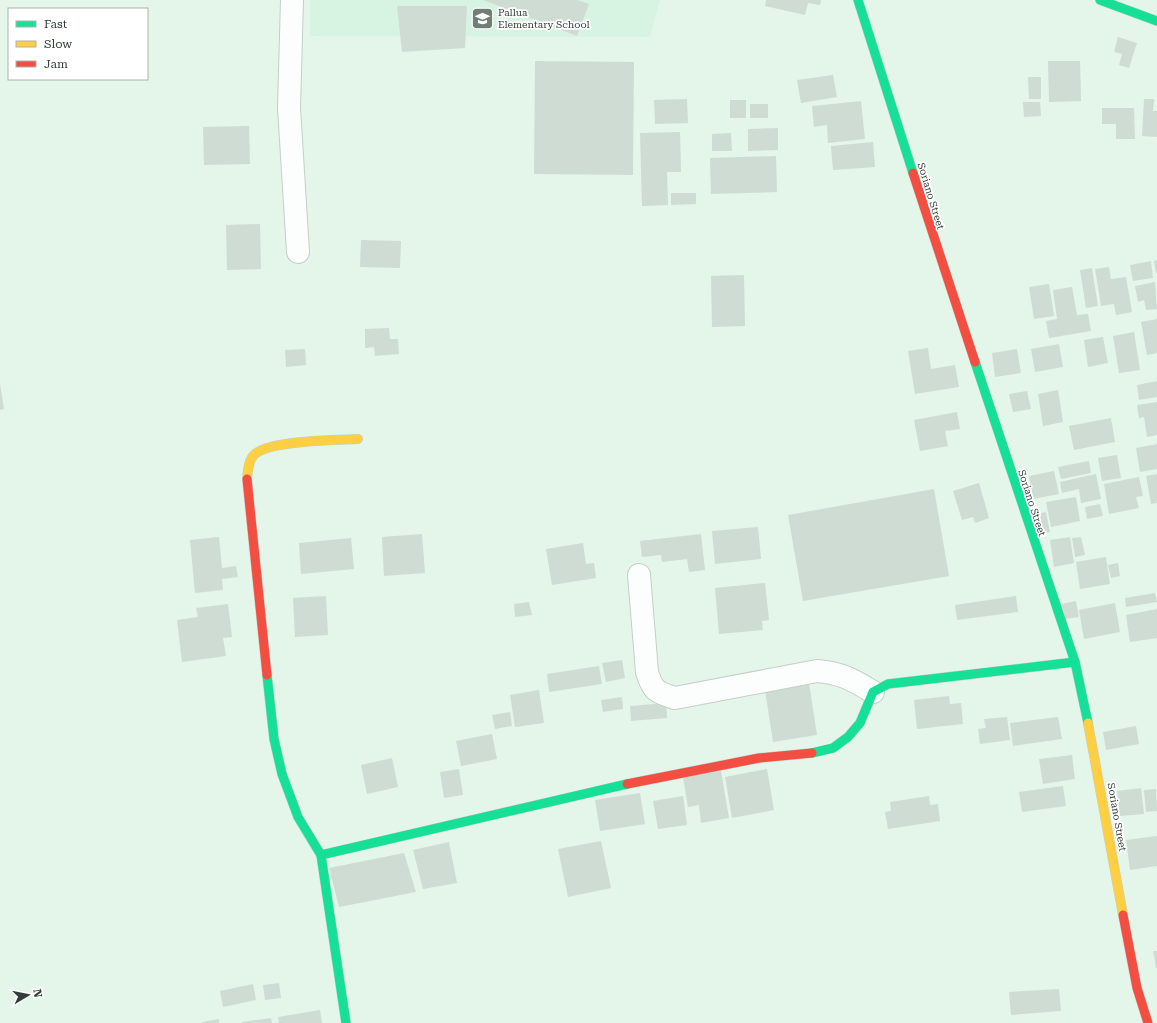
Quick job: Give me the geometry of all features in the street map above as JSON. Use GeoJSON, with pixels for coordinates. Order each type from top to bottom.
{"type":"FeatureCollection","features":[{"type":"Feature","properties":{"kind":"street"},"geometry":{"type":"LineString","coordinates":[[292,0],[289,108],[298,252]]}},
{"type":"Feature","properties":{"kind":"street","name":"Soriano Street"},"geometry":{"type":"LineString","coordinates":[[858,0],[941,263],[1075,662],[1087,717],[1137,988],[1148,1023]]}},
{"type":"Feature","properties":{"kind":"street"},"geometry":{"type":"LineString","coordinates":[[1100,0],[1157,21]]}},
{"type":"Feature","properties":{"kind":"street"},"geometry":{"type":"LineString","coordinates":[[346,1023],[321,855],[298,817],[282,774],[274,739],[247,480],[248,462],[256,452],[270,446],[358,439]]}},
{"type":"Feature","properties":{"kind":"street"},"geometry":{"type":"LineString","coordinates":[[639,575],[647,672],[651,686],[658,693],[675,698],[817,671],[836,673],[849,678],[874,692]]}},
{"type":"Feature","properties":{"kind":"street"},"geometry":{"type":"LineString","coordinates":[[321,855],[619,785],[759,758],[817,753],[833,748],[848,737],[860,723],[874,692],[888,684],[910,680],[1075,662]]}},
{"type":"Feature","properties":{"kind":"shaded area","name":"Pallua Elementary School"},"geometry":{"type":"Polygon","coordinates":[[[310,0],[660,0],[650,37],[310,36],[310,0]]]}},
{"type":"Feature","properties":{"kind":"building"},"geometry":{"type":"Polygon","coordinates":[[[483,0],[577,0],[589,4],[577,36],[483,0]]]}},
{"type":"Feature","properties":{"kind":"building"},"geometry":{"type":"Polygon","coordinates":[[[766,0],[821,0],[820,5],[808,3],[805,15],[765,6],[766,0]]]}},
{"type":"Feature","properties":{"kind":"building"},"geometry":{"type":"Polygon","coordinates":[[[397,6],[467,6],[465,48],[402,52],[397,6]]]}},
{"type":"Feature","properties":{"kind":"building"},"geometry":{"type":"Polygon","coordinates":[[[1118,37],[1137,43],[1129,68],[1119,65],[1122,54],[1114,52],[1118,37]]]}},
{"type":"Feature","properties":{"kind":"building"},"geometry":{"type":"Polygon","coordinates":[[[535,61],[634,62],[633,175],[534,174],[535,61]]]}},
{"type":"Feature","properties":{"kind":"building"},"geometry":{"type":"Polygon","coordinates":[[[1048,61],[1080,61],[1081,101],[1049,102],[1048,61]]]}},
{"type":"Feature","properties":{"kind":"building"},"geometry":{"type":"Polygon","coordinates":[[[833,75],[837,97],[801,103],[797,80],[833,75]]]}},
{"type":"Feature","properties":{"kind":"building"},"geometry":{"type":"Polygon","coordinates":[[[1028,77],[1041,77],[1041,99],[1029,99],[1028,77]]]}},
{"type":"Feature","properties":{"kind":"building"},"geometry":{"type":"Polygon","coordinates":[[[687,99],[688,123],[655,124],[654,100],[687,99]]]}},
{"type":"Feature","properties":{"kind":"building"},"geometry":{"type":"Polygon","coordinates":[[[1144,99],[1154,99],[1153,111],[1157,111],[1157,137],[1142,136],[1144,99]]]}},
{"type":"Feature","properties":{"kind":"building"},"geometry":{"type":"Polygon","coordinates":[[[730,100],[746,100],[746,118],[730,118],[730,100]]]}},
{"type":"Feature","properties":{"kind":"building"},"geometry":{"type":"Polygon","coordinates":[[[861,101],[865,139],[828,143],[827,125],[814,127],[812,106],[861,101]]]}},
{"type":"Feature","properties":{"kind":"building"},"geometry":{"type":"Polygon","coordinates":[[[1023,102],[1040,102],[1041,116],[1024,117],[1023,102]]]}},
{"type":"Feature","properties":{"kind":"building"},"geometry":{"type":"Polygon","coordinates":[[[750,104],[768,104],[768,118],[750,118],[750,104]]]}},
{"type":"Feature","properties":{"kind":"building"},"geometry":{"type":"Polygon","coordinates":[[[1102,108],[1134,108],[1135,139],[1116,139],[1116,124],[1102,124],[1102,108]]]}},
{"type":"Feature","properties":{"kind":"building"},"geometry":{"type":"Polygon","coordinates":[[[249,126],[250,164],[204,165],[203,127],[249,126]]]}},
{"type":"Feature","properties":{"kind":"building"},"geometry":{"type":"Polygon","coordinates":[[[778,128],[778,150],[748,151],[748,129],[778,128]]]}},
{"type":"Feature","properties":{"kind":"building"},"geometry":{"type":"Polygon","coordinates":[[[680,132],[681,172],[667,172],[668,205],[642,206],[640,133],[680,132]]]}},
{"type":"Feature","properties":{"kind":"building"},"geometry":{"type":"Polygon","coordinates":[[[731,133],[732,151],[712,151],[712,134],[731,133]]]}},
{"type":"Feature","properties":{"kind":"building"},"geometry":{"type":"Polygon","coordinates":[[[873,142],[875,167],[833,170],[831,146],[873,142]]]}},
{"type":"Feature","properties":{"kind":"building"},"geometry":{"type":"Polygon","coordinates":[[[776,156],[777,192],[711,194],[710,158],[776,156]]]}},
{"type":"Feature","properties":{"kind":"building"},"geometry":{"type":"Polygon","coordinates":[[[671,193],[696,193],[696,204],[671,205],[671,193]]]}},
{"type":"Feature","properties":{"kind":"building"},"geometry":{"type":"Polygon","coordinates":[[[260,224],[261,269],[227,270],[226,225],[260,224]]]}},
{"type":"Feature","properties":{"kind":"building"},"geometry":{"type":"Polygon","coordinates":[[[361,240],[401,241],[400,268],[360,267],[361,240]]]}},
{"type":"Feature","properties":{"kind":"building"},"geometry":{"type":"Polygon","coordinates":[[[1157,260],[1157,273],[1156,273],[1154,261],[1157,260]]]}},
{"type":"Feature","properties":{"kind":"building"},"geometry":{"type":"Polygon","coordinates":[[[1151,261],[1153,278],[1133,281],[1130,265],[1151,261]]]}},
{"type":"Feature","properties":{"kind":"building"},"geometry":{"type":"Polygon","coordinates":[[[1109,267],[1111,279],[1126,277],[1132,312],[1116,315],[1114,304],[1101,306],[1095,269],[1109,267]]]}},
{"type":"Feature","properties":{"kind":"building"},"geometry":{"type":"Polygon","coordinates":[[[1092,268],[1098,306],[1086,308],[1080,270],[1092,268]]]}},
{"type":"Feature","properties":{"kind":"building"},"geometry":{"type":"Polygon","coordinates":[[[744,275],[745,326],[712,327],[711,276],[744,275]]]}},
{"type":"Feature","properties":{"kind":"building"},"geometry":{"type":"Polygon","coordinates":[[[1155,282],[1157,309],[1146,310],[1144,300],[1138,302],[1135,286],[1155,282]]]}},
{"type":"Feature","properties":{"kind":"building"},"geometry":{"type":"Polygon","coordinates":[[[1049,284],[1054,316],[1034,319],[1029,287],[1049,284]]]}},
{"type":"Feature","properties":{"kind":"building"},"geometry":{"type":"Polygon","coordinates":[[[1072,287],[1077,315],[1088,314],[1091,331],[1049,338],[1046,321],[1057,319],[1053,290],[1072,287]]]}},
{"type":"Feature","properties":{"kind":"building"},"geometry":{"type":"Polygon","coordinates":[[[1157,319],[1157,353],[1147,355],[1141,322],[1157,319]]]}},
{"type":"Feature","properties":{"kind":"building"},"geometry":{"type":"Polygon","coordinates":[[[389,328],[390,339],[398,339],[399,354],[375,356],[374,347],[365,348],[365,329],[389,328]]]}},
{"type":"Feature","properties":{"kind":"building"},"geometry":{"type":"Polygon","coordinates":[[[1134,332],[1140,370],[1119,373],[1113,336],[1134,332]]]}},
{"type":"Feature","properties":{"kind":"building"},"geometry":{"type":"Polygon","coordinates":[[[1103,337],[1108,363],[1088,367],[1084,340],[1103,337]]]}},
{"type":"Feature","properties":{"kind":"building"},"geometry":{"type":"Polygon","coordinates":[[[1059,344],[1063,367],[1035,372],[1031,349],[1059,344]]]}},
{"type":"Feature","properties":{"kind":"building"},"geometry":{"type":"Polygon","coordinates":[[[928,348],[931,369],[955,365],[959,387],[915,394],[908,351],[928,348]]]}},
{"type":"Feature","properties":{"kind":"building"},"geometry":{"type":"Polygon","coordinates":[[[305,349],[306,365],[286,367],[285,350],[305,349]]]}},
{"type":"Feature","properties":{"kind":"building"},"geometry":{"type":"Polygon","coordinates":[[[1017,349],[1021,373],[995,377],[992,353],[1017,349]]]}},
{"type":"Feature","properties":{"kind":"building"},"geometry":{"type":"Polygon","coordinates":[[[1157,381],[1157,397],[1139,400],[1137,385],[1157,381]]]}},
{"type":"Feature","properties":{"kind":"building"},"geometry":{"type":"Polygon","coordinates":[[[0,384],[4,409],[0,410],[0,384]]]}},
{"type":"Feature","properties":{"kind":"building"},"geometry":{"type":"Polygon","coordinates":[[[1058,390],[1063,422],[1043,426],[1038,394],[1058,390]]]}},
{"type":"Feature","properties":{"kind":"building"},"geometry":{"type":"Polygon","coordinates":[[[1027,391],[1031,409],[1013,412],[1009,394],[1027,391]]]}},
{"type":"Feature","properties":{"kind":"building"},"geometry":{"type":"Polygon","coordinates":[[[1157,402],[1157,435],[1147,437],[1144,417],[1139,418],[1137,405],[1157,402]]]}},
{"type":"Feature","properties":{"kind":"building"},"geometry":{"type":"Polygon","coordinates":[[[957,412],[960,429],[945,431],[948,446],[920,451],[914,420],[957,412]]]}},
{"type":"Feature","properties":{"kind":"building"},"geometry":{"type":"Polygon","coordinates":[[[1111,418],[1115,442],[1074,450],[1069,426],[1111,418]]]}},
{"type":"Feature","properties":{"kind":"building"},"geometry":{"type":"Polygon","coordinates":[[[1157,444],[1157,469],[1140,472],[1136,448],[1157,444]]]}},
{"type":"Feature","properties":{"kind":"building"},"geometry":{"type":"Polygon","coordinates":[[[1117,455],[1121,478],[1102,481],[1098,458],[1117,455]]]}},
{"type":"Feature","properties":{"kind":"building"},"geometry":{"type":"Polygon","coordinates":[[[1089,461],[1091,473],[1061,479],[1058,467],[1089,461]]]}},
{"type":"Feature","properties":{"kind":"building"},"geometry":{"type":"Polygon","coordinates":[[[1054,471],[1059,494],[1033,499],[1029,476],[1054,471]]]}},
{"type":"Feature","properties":{"kind":"building"},"geometry":{"type":"Polygon","coordinates":[[[1096,474],[1101,499],[1081,503],[1079,489],[1062,493],[1060,482],[1096,474]]]}},
{"type":"Feature","properties":{"kind":"building"},"geometry":{"type":"Polygon","coordinates":[[[1157,474],[1157,503],[1151,504],[1146,476],[1157,474]]]}},
{"type":"Feature","properties":{"kind":"building"},"geometry":{"type":"Polygon","coordinates":[[[1139,477],[1143,496],[1136,497],[1139,508],[1109,514],[1104,484],[1139,477]]]}},
{"type":"Feature","properties":{"kind":"building"},"geometry":{"type":"Polygon","coordinates":[[[979,483],[989,518],[975,523],[973,517],[962,520],[953,491],[979,483]]]}},
{"type":"Feature","properties":{"kind":"building"},"geometry":{"type":"Polygon","coordinates":[[[934,489],[949,576],[803,601],[788,515],[934,489]]]}},
{"type":"Feature","properties":{"kind":"building"},"geometry":{"type":"Polygon","coordinates":[[[1076,497],[1080,521],[1051,527],[1046,502],[1076,497]]]}},
{"type":"Feature","properties":{"kind":"building"},"geometry":{"type":"Polygon","coordinates":[[[1100,504],[1103,516],[1087,519],[1085,507],[1100,504]]]}},
{"type":"Feature","properties":{"kind":"building"},"geometry":{"type":"Polygon","coordinates":[[[1046,512],[1050,532],[1038,534],[1035,514],[1046,512]]]}},
{"type":"Feature","properties":{"kind":"building"},"geometry":{"type":"Polygon","coordinates":[[[758,527],[761,559],[715,564],[712,531],[758,527]]]}},
{"type":"Feature","properties":{"kind":"building"},"geometry":{"type":"Polygon","coordinates":[[[422,534],[425,573],[384,576],[382,537],[422,534]]]}},
{"type":"Feature","properties":{"kind":"building"},"geometry":{"type":"Polygon","coordinates":[[[701,534],[705,570],[689,572],[687,559],[662,562],[661,555],[642,557],[640,541],[701,534]]]}},
{"type":"Feature","properties":{"kind":"building"},"geometry":{"type":"Polygon","coordinates":[[[219,537],[222,568],[236,566],[238,577],[222,579],[223,590],[195,593],[190,540],[219,537]]]}},
{"type":"Feature","properties":{"kind":"building"},"geometry":{"type":"Polygon","coordinates":[[[1070,537],[1074,563],[1054,567],[1050,540],[1070,537]]]}},
{"type":"Feature","properties":{"kind":"building"},"geometry":{"type":"Polygon","coordinates":[[[1081,537],[1085,555],[1075,557],[1072,538],[1081,537]]]}},
{"type":"Feature","properties":{"kind":"building"},"geometry":{"type":"Polygon","coordinates":[[[351,538],[354,569],[301,574],[299,543],[351,538]]]}},
{"type":"Feature","properties":{"kind":"building"},"geometry":{"type":"Polygon","coordinates":[[[583,543],[586,564],[594,563],[596,578],[552,585],[546,549],[583,543]]]}},
{"type":"Feature","properties":{"kind":"building"},"geometry":{"type":"Polygon","coordinates":[[[1106,557],[1110,584],[1080,589],[1076,562],[1106,557]]]}},
{"type":"Feature","properties":{"kind":"building"},"geometry":{"type":"Polygon","coordinates":[[[1118,563],[1120,576],[1111,578],[1108,565],[1118,563]]]}},
{"type":"Feature","properties":{"kind":"building"},"geometry":{"type":"Polygon","coordinates":[[[765,583],[769,620],[762,621],[763,630],[719,634],[715,588],[765,583]]]}},
{"type":"Feature","properties":{"kind":"building"},"geometry":{"type":"Polygon","coordinates":[[[1155,593],[1157,602],[1126,607],[1125,598],[1155,593]]]}},
{"type":"Feature","properties":{"kind":"building"},"geometry":{"type":"Polygon","coordinates":[[[326,596],[328,635],[295,637],[293,598],[326,596]]]}},
{"type":"Feature","properties":{"kind":"building"},"geometry":{"type":"Polygon","coordinates":[[[1016,596],[1018,612],[957,620],[955,605],[1016,596]]]}},
{"type":"Feature","properties":{"kind":"building"},"geometry":{"type":"Polygon","coordinates":[[[1076,601],[1079,617],[1065,619],[1062,604],[1076,601]]]}},
{"type":"Feature","properties":{"kind":"building"},"geometry":{"type":"Polygon","coordinates":[[[529,602],[532,615],[515,617],[514,604],[529,602]]]}},
{"type":"Feature","properties":{"kind":"building"},"geometry":{"type":"Polygon","coordinates":[[[1115,603],[1120,632],[1084,639],[1079,610],[1115,603]]]}},
{"type":"Feature","properties":{"kind":"building"},"geometry":{"type":"Polygon","coordinates":[[[228,604],[232,637],[223,638],[226,656],[182,662],[177,620],[198,617],[196,608],[228,604]]]}},
{"type":"Feature","properties":{"kind":"building"},"geometry":{"type":"Polygon","coordinates":[[[1157,609],[1157,638],[1130,642],[1126,615],[1157,609]]]}},
{"type":"Feature","properties":{"kind":"building"},"geometry":{"type":"Polygon","coordinates":[[[622,660],[625,678],[606,682],[602,663],[622,660]]]}},
{"type":"Feature","properties":{"kind":"building"},"geometry":{"type":"Polygon","coordinates":[[[599,666],[602,684],[549,692],[547,674],[599,666]]]}},
{"type":"Feature","properties":{"kind":"building"},"geometry":{"type":"Polygon","coordinates":[[[809,683],[817,735],[773,742],[765,690],[809,683]]]}},
{"type":"Feature","properties":{"kind":"building"},"geometry":{"type":"Polygon","coordinates":[[[539,690],[544,723],[515,727],[510,695],[539,690]]]}},
{"type":"Feature","properties":{"kind":"building"},"geometry":{"type":"Polygon","coordinates":[[[949,696],[950,704],[961,703],[963,724],[917,729],[914,700],[949,696]]]}},
{"type":"Feature","properties":{"kind":"building"},"geometry":{"type":"Polygon","coordinates":[[[622,697],[623,709],[603,712],[601,700],[622,697]]]}},
{"type":"Feature","properties":{"kind":"building"},"geometry":{"type":"Polygon","coordinates":[[[666,703],[667,718],[631,721],[630,706],[666,703]]]}},
{"type":"Feature","properties":{"kind":"building"},"geometry":{"type":"Polygon","coordinates":[[[510,712],[512,726],[495,729],[492,715],[510,712]]]}},
{"type":"Feature","properties":{"kind":"building"},"geometry":{"type":"Polygon","coordinates":[[[1007,717],[1010,740],[980,744],[978,729],[986,728],[984,719],[1007,717]]]}},
{"type":"Feature","properties":{"kind":"building"},"geometry":{"type":"Polygon","coordinates":[[[1058,717],[1062,739],[1013,746],[1010,723],[1058,717]]]}},
{"type":"Feature","properties":{"kind":"building"},"geometry":{"type":"Polygon","coordinates":[[[1136,726],[1139,744],[1106,750],[1103,732],[1136,726]]]}},
{"type":"Feature","properties":{"kind":"building"},"geometry":{"type":"Polygon","coordinates":[[[492,734],[497,759],[461,766],[456,741],[492,734]]]}},
{"type":"Feature","properties":{"kind":"building"},"geometry":{"type":"Polygon","coordinates":[[[1072,755],[1075,779],[1043,784],[1039,759],[1072,755]]]}},
{"type":"Feature","properties":{"kind":"building"},"geometry":{"type":"Polygon","coordinates":[[[392,758],[398,787],[367,794],[361,765],[392,758]]]}},
{"type":"Feature","properties":{"kind":"building"},"geometry":{"type":"Polygon","coordinates":[[[459,769],[463,795],[444,798],[440,772],[459,769]]]}},
{"type":"Feature","properties":{"kind":"building"},"geometry":{"type":"Polygon","coordinates":[[[767,769],[774,810],[732,818],[725,777],[767,769]]]}},
{"type":"Feature","properties":{"kind":"building"},"geometry":{"type":"Polygon","coordinates":[[[721,771],[729,818],[701,823],[699,805],[688,807],[683,777],[721,771]]]}},
{"type":"Feature","properties":{"kind":"building"},"geometry":{"type":"Polygon","coordinates":[[[1063,786],[1066,806],[1022,812],[1019,792],[1063,786]]]}},
{"type":"Feature","properties":{"kind":"building"},"geometry":{"type":"Polygon","coordinates":[[[1141,788],[1144,814],[1120,816],[1117,791],[1141,788]]]}},
{"type":"Feature","properties":{"kind":"building"},"geometry":{"type":"Polygon","coordinates":[[[1156,789],[1157,811],[1146,812],[1144,790],[1156,789]]]}},
{"type":"Feature","properties":{"kind":"building"},"geometry":{"type":"Polygon","coordinates":[[[640,793],[645,824],[600,831],[595,800],[640,793]]]}},
{"type":"Feature","properties":{"kind":"building"},"geometry":{"type":"Polygon","coordinates":[[[683,796],[687,825],[658,829],[653,801],[683,796]]]}},
{"type":"Feature","properties":{"kind":"building"},"geometry":{"type":"Polygon","coordinates":[[[929,796],[930,805],[938,804],[940,821],[888,829],[885,812],[891,811],[890,802],[929,796]]]}},
{"type":"Feature","properties":{"kind":"building"},"geometry":{"type":"Polygon","coordinates":[[[1157,836],[1157,866],[1130,870],[1126,840],[1157,836]]]}},
{"type":"Feature","properties":{"kind":"building"},"geometry":{"type":"Polygon","coordinates":[[[601,841],[611,888],[568,897],[558,849],[601,841]]]}},
{"type":"Feature","properties":{"kind":"building"},"geometry":{"type":"Polygon","coordinates":[[[449,842],[457,883],[423,889],[413,850],[449,842]]]}},
{"type":"Feature","properties":{"kind":"building"},"geometry":{"type":"Polygon","coordinates":[[[404,853],[416,892],[339,907],[329,868],[404,853]]]}},
{"type":"Feature","properties":{"kind":"building"},"geometry":{"type":"Polygon","coordinates":[[[1153,951],[1157,951],[1157,968],[1156,968],[1153,951]]]}},
{"type":"Feature","properties":{"kind":"building"},"geometry":{"type":"Polygon","coordinates":[[[279,983],[281,998],[265,1000],[263,985],[279,983]]]}},
{"type":"Feature","properties":{"kind":"building"},"geometry":{"type":"Polygon","coordinates":[[[253,984],[256,1000],[223,1007],[220,991],[253,984]]]}},
{"type":"Feature","properties":{"kind":"building"},"geometry":{"type":"Polygon","coordinates":[[[1059,989],[1061,1011],[1011,1015],[1009,992],[1059,989]]]}},
{"type":"Feature","properties":{"kind":"building"},"geometry":{"type":"Polygon","coordinates":[[[320,1010],[322,1023],[279,1023],[278,1017],[320,1010]]]}},
{"type":"Feature","properties":{"kind":"building"},"geometry":{"type":"Polygon","coordinates":[[[271,1018],[272,1023],[242,1023],[242,1022],[271,1018]]]}},
{"type":"Feature","properties":{"kind":"building"},"geometry":{"type":"Polygon","coordinates":[[[219,1019],[219,1023],[202,1023],[202,1022],[219,1019]]]}},
{"type":"Feature","properties":{"kind":"traffic: fast"},"geometry":{"type":"LineString","coordinates":[[858,0],[913,173]]}},
{"type":"Feature","properties":{"kind":"traffic: fast"},"geometry":{"type":"LineString","coordinates":[[1100,0],[1157,21]]}},
{"type":"Feature","properties":{"kind":"traffic: fast"},"geometry":{"type":"LineString","coordinates":[[975,362],[1075,662],[1088,723]]}},
{"type":"Feature","properties":{"kind":"traffic: fast"},"geometry":{"type":"LineString","coordinates":[[812,753],[833,748],[848,737],[860,723],[873,692],[888,684],[1075,662]]}},
{"type":"Feature","properties":{"kind":"traffic: fast"},"geometry":{"type":"LineString","coordinates":[[267,675],[274,739],[282,774],[298,817],[321,855],[346,1023]]}},
{"type":"Feature","properties":{"kind":"traffic: fast"},"geometry":{"type":"LineString","coordinates":[[321,855],[627,784]]}},
{"type":"Feature","properties":{"kind":"traffic: slow"},"geometry":{"type":"LineString","coordinates":[[247,479],[251,460],[254,455],[261,450],[273,446],[303,442],[358,439]]}},
{"type":"Feature","properties":{"kind":"traffic: slow"},"geometry":{"type":"LineString","coordinates":[[1088,723],[1123,915]]}},
{"type":"Feature","properties":{"kind":"traffic: jam"},"geometry":{"type":"LineString","coordinates":[[913,173],[975,362]]}},
{"type":"Feature","properties":{"kind":"traffic: jam"},"geometry":{"type":"LineString","coordinates":[[247,479],[267,675]]}},
{"type":"Feature","properties":{"kind":"traffic: jam"},"geometry":{"type":"LineString","coordinates":[[627,784],[759,758],[812,753]]}},
{"type":"Feature","properties":{"kind":"traffic: jam"},"geometry":{"type":"LineString","coordinates":[[1123,915],[1137,988],[1148,1023]]}},
{"type":"Feature","properties":{"kind":"place","name":"Pallua Elementary School"},"geometry":{"type":"Point","coordinates":[483,18]}}]}
